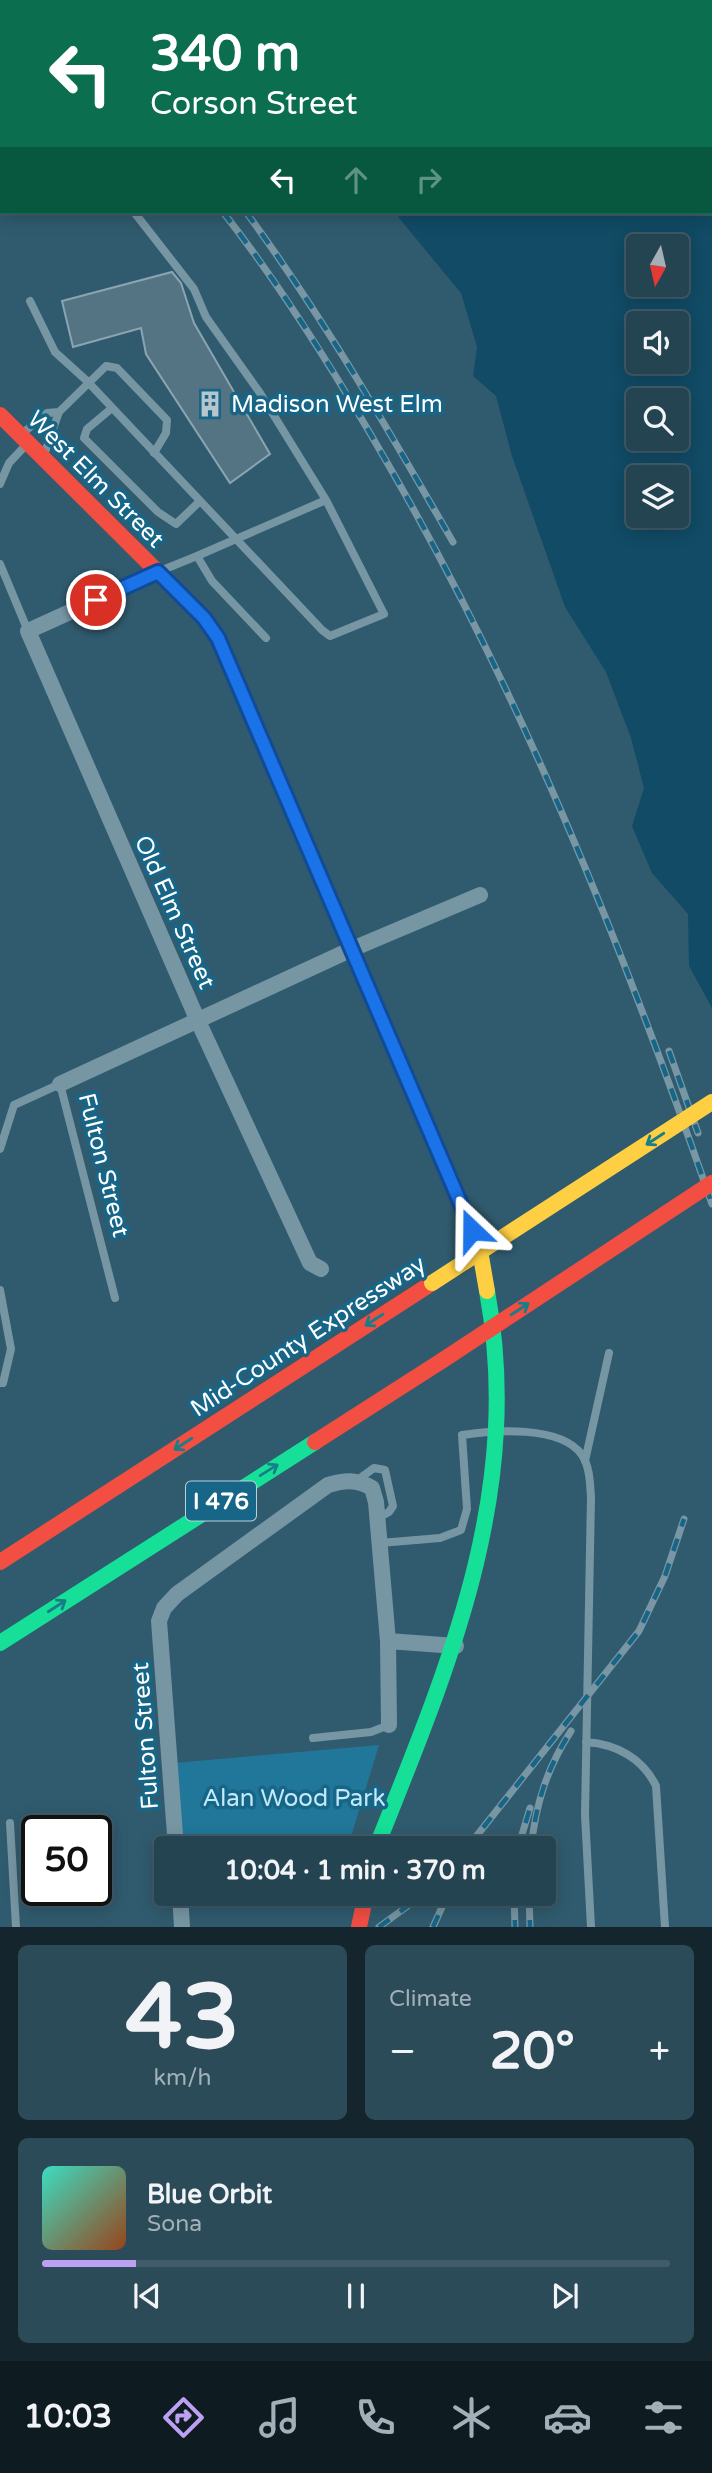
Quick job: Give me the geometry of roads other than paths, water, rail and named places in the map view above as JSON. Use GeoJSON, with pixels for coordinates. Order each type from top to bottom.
{"type":"FeatureCollection","features":[{"type":"Feature","properties":{"kind":"main road","name":"West Elm Street"},"geometry":{"type":"LineString","coordinates":[[0,415],[204,618],[218,638],[479,1245],[491,1295],[500,1378],[500,1429],[491,1512],[456,1646],[381,1836]]}},
{"type":"Feature","properties":{"kind":"main road","name":"Mid-County Expressway"},"geometry":{"type":"LineString","coordinates":[[0,1562],[712,1102]]}},
{"type":"Feature","properties":{"kind":"main road","name":"I 476"},"geometry":{"type":"LineString","coordinates":[[0,1643],[443,1360],[712,1183]]}},
{"type":"Feature","properties":{"kind":"main road"},"geometry":{"type":"LineString","coordinates":[[359,1927],[363,1906]]}},
{"type":"Feature","properties":{"kind":"street"},"geometry":{"type":"LineString","coordinates":[[28,631],[158,572]]}},
{"type":"Feature","properties":{"kind":"street","name":"Old Elm Street"},"geometry":{"type":"LineString","coordinates":[[28,631],[198,1021],[310,1263],[321,1269]]}},
{"type":"Feature","properties":{"kind":"street"},"geometry":{"type":"LineString","coordinates":[[60,1084],[350,950],[480,895]]}},
{"type":"Feature","properties":{"kind":"street"},"geometry":{"type":"LineString","coordinates":[[356,1481],[372,1488],[378,1518],[388,1641],[388,1725]]}},
{"type":"Feature","properties":{"kind":"street","name":"Fulton Street"},"geometry":{"type":"LineString","coordinates":[[175,1836],[159,1621],[164,1608],[177,1594],[328,1485],[356,1481]]}},
{"type":"Feature","properties":{"kind":"street"},"geometry":{"type":"LineString","coordinates":[[388,1641],[456,1646]]}},
{"type":"Feature","properties":{"kind":"street"},"geometry":{"type":"LineString","coordinates":[[181,1906],[182,1927]]}},
{"type":"Feature","properties":{"kind":"lane"},"geometry":{"type":"LineString","coordinates":[[30,301],[55,352],[87,381],[233,538],[330,636],[384,614],[326,500],[260,393],[206,317],[194,289],[136,214]]}},
{"type":"Feature","properties":{"kind":"lane"},"geometry":{"type":"LineString","coordinates":[[43,457],[59,412],[87,381],[106,366],[117,368],[157,406],[167,420],[166,433],[153,453]]}},
{"type":"Feature","properties":{"kind":"lane"},"geometry":{"type":"LineString","coordinates":[[113,408],[87,429],[84,438],[158,512],[176,524],[199,502]]}},
{"type":"Feature","properties":{"kind":"lane"},"geometry":{"type":"LineString","coordinates":[[0,484],[24,439],[47,414],[59,412]]}},
{"type":"Feature","properties":{"kind":"lane"},"geometry":{"type":"LineString","coordinates":[[158,572],[326,500]]}},
{"type":"Feature","properties":{"kind":"lane"},"geometry":{"type":"LineString","coordinates":[[197,555],[212,581],[266,638]]}},
{"type":"Feature","properties":{"kind":"lane","name":"Old Elm Street"},"geometry":{"type":"LineString","coordinates":[[0,564],[28,631]]}},
{"type":"Feature","properties":{"kind":"lane"},"geometry":{"type":"LineString","coordinates":[[0,1149],[14,1105],[60,1084]]}},
{"type":"Feature","properties":{"kind":"lane","name":"Fulton Street"},"geometry":{"type":"LineString","coordinates":[[60,1084],[115,1298]]}},
{"type":"Feature","properties":{"kind":"lane"},"geometry":{"type":"LineString","coordinates":[[0,1290],[11,1349],[3,1383],[0,1383]]}},
{"type":"Feature","properties":{"kind":"lane"},"geometry":{"type":"LineString","coordinates":[[591,1927],[585,1815],[591,1497],[585,1461],[609,1353]]}},
{"type":"Feature","properties":{"kind":"lane"},"geometry":{"type":"LineString","coordinates":[[380,1543],[440,1538],[461,1530],[467,1509],[462,1435],[500,1429],[558,1439],[572,1446],[585,1461]]}},
{"type":"Feature","properties":{"kind":"lane"},"geometry":{"type":"LineString","coordinates":[[356,1481],[374,1468],[385,1469],[393,1506],[389,1512],[378,1518]]}},
{"type":"Feature","properties":{"kind":"lane"},"geometry":{"type":"LineString","coordinates":[[313,1738],[371,1731],[388,1725]]}},
{"type":"Feature","properties":{"kind":"lane"},"geometry":{"type":"LineString","coordinates":[[586,1742],[607,1745],[632,1757],[650,1773],[656,1786],[665,1927]]}},
{"type":"Feature","properties":{"kind":"lane"},"geometry":{"type":"LineString","coordinates":[[10,1824],[16,1927]]}},
{"type":"Feature","properties":{"kind":"railway"},"geometry":{"type":"LineString","coordinates":[[224,214],[288,302],[348,396],[435,548],[481,639],[525,731],[606,918],[712,1204]]}},
{"type":"Feature","properties":{"kind":"railway"},"geometry":{"type":"LineString","coordinates":[[247,214],[328,333],[453,542]]}},
{"type":"Feature","properties":{"kind":"railway"},"geometry":{"type":"LineString","coordinates":[[669,1051],[698,1133]]}},
{"type":"Feature","properties":{"kind":"railway"},"geometry":{"type":"LineString","coordinates":[[477,1836],[639,1631],[665,1576],[684,1519]]}},
{"type":"Feature","properties":{"kind":"railway"},"geometry":{"type":"LineString","coordinates":[[533,1836],[544,1786],[571,1731]]}},
{"type":"Feature","properties":{"kind":"railway"},"geometry":{"type":"LineString","coordinates":[[522,1836],[530,1808]]}},
{"type":"Feature","properties":{"kind":"railway"},"geometry":{"type":"LineString","coordinates":[[379,1927],[408,1906]]}},
{"type":"Feature","properties":{"kind":"railway"},"geometry":{"type":"LineString","coordinates":[[433,1927],[443,1906]]}},
{"type":"Feature","properties":{"kind":"railway"},"geometry":{"type":"LineString","coordinates":[[514,1906],[515,1927]]}},
{"type":"Feature","properties":{"kind":"railway"},"geometry":{"type":"LineString","coordinates":[[529,1906],[530,1927]]}},
{"type":"Feature","properties":{"kind":"place","name":"Madison West Elm"},"geometry":{"type":"Point","coordinates":[210,404]}},
{"type":"Feature","properties":{"kind":"park label","name":"Alan Wood Park"},"geometry":{"type":"Point","coordinates":[294,1798]}}]}
